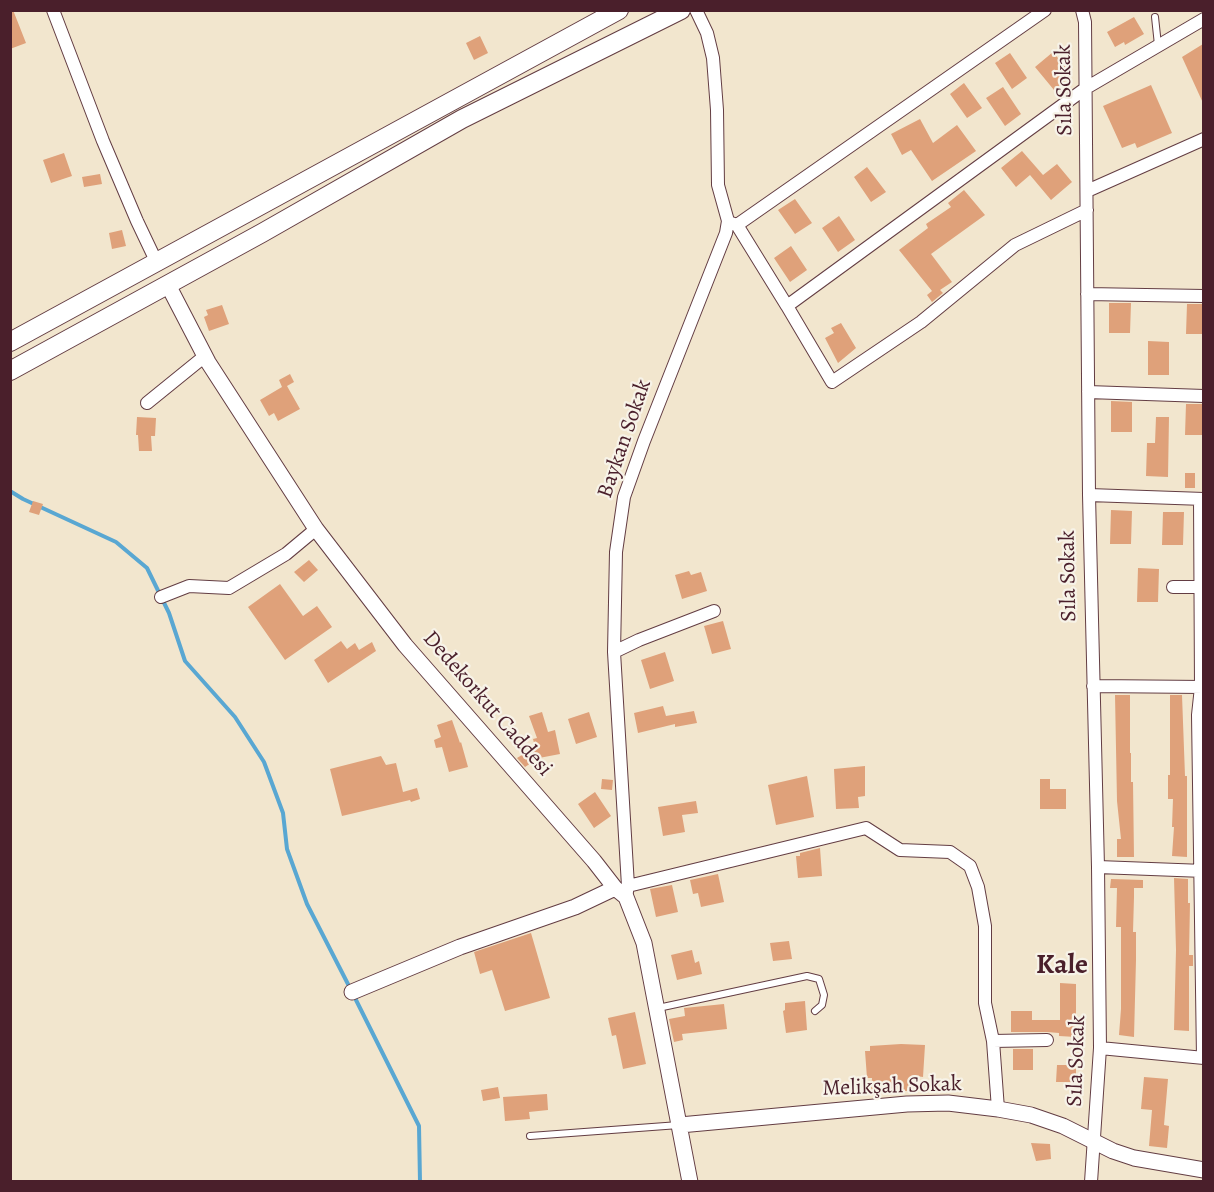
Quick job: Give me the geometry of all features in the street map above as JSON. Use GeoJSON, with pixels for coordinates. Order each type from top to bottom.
{"type":"FeatureCollection","features":[{"type":"Feature","properties":{"kind":"main road"},"geometry":{"type":"LineString","coordinates":[[10,342],[619,10]]}},
{"type":"Feature","properties":{"kind":"main road"},"geometry":{"type":"LineString","coordinates":[[10,371],[168,285],[462,119],[681,10]]}},
{"type":"Feature","properties":{"kind":"street"},"geometry":{"type":"LineString","coordinates":[[53,10],[103,141],[156,261]]}},
{"type":"Feature","properties":{"kind":"street"},"geometry":{"type":"LineString","coordinates":[[696,10],[707,33],[713,58],[717,110],[718,185],[732,223],[788,306],[832,382],[921,322],[1015,245],[1087,210]]}},
{"type":"Feature","properties":{"kind":"street","name":"Sıla Sokak"},"geometry":{"type":"LineString","coordinates":[[732,223],[1045,10]]}},
{"type":"Feature","properties":{"kind":"street","name":"Sıla Sokak"},"geometry":{"type":"LineString","coordinates":[[1082,10],[1085,22],[1089,495],[1100,1048],[1091,1182]]}},
{"type":"Feature","properties":{"kind":"street"},"geometry":{"type":"LineString","coordinates":[[788,306],[1086,88],[1203,19]]}},
{"type":"Feature","properties":{"kind":"street"},"geometry":{"type":"LineString","coordinates":[[1087,191],[1203,139]]}},
{"type":"Feature","properties":{"kind":"street","name":"Baykan Sokak"},"geometry":{"type":"LineString","coordinates":[[623,890],[614,652],[616,552],[624,498],[644,441],[726,233],[732,223]]}},
{"type":"Feature","properties":{"kind":"street","name":"Dedekorkut Caddesi"},"geometry":{"type":"LineString","coordinates":[[168,285],[205,356],[316,529],[405,645],[594,861],[623,890],[644,943],[690,1182]]}},
{"type":"Feature","properties":{"kind":"street"},"geometry":{"type":"LineString","coordinates":[[1087,294],[1203,296]]}},
{"type":"Feature","properties":{"kind":"street"},"geometry":{"type":"LineString","coordinates":[[147,402],[205,356]]}},
{"type":"Feature","properties":{"kind":"street"},"geometry":{"type":"LineString","coordinates":[[1088,392],[1203,396]]}},
{"type":"Feature","properties":{"kind":"street"},"geometry":{"type":"LineString","coordinates":[[1089,495],[1202,499],[1200,586],[1202,687],[1198,715],[1203,1058],[1100,1048]]}},
{"type":"Feature","properties":{"kind":"street"},"geometry":{"type":"LineString","coordinates":[[161,597],[189,586],[229,588],[286,554],[316,529]]}},
{"type":"Feature","properties":{"kind":"street"},"geometry":{"type":"LineString","coordinates":[[1173,587],[1200,586]]}},
{"type":"Feature","properties":{"kind":"street"},"geometry":{"type":"LineString","coordinates":[[614,652],[714,611]]}},
{"type":"Feature","properties":{"kind":"street"},"geometry":{"type":"LineString","coordinates":[[1093,686],[1202,687]]}},
{"type":"Feature","properties":{"kind":"street"},"geometry":{"type":"LineString","coordinates":[[352,992],[460,947],[623,890],[866,828],[900,850],[950,852],[970,866],[978,887],[985,926],[985,1003],[993,1041],[998,1109]]}},
{"type":"Feature","properties":{"kind":"street"},"geometry":{"type":"LineString","coordinates":[[1098,867],[1202,871]]}},
{"type":"Feature","properties":{"kind":"street"},"geometry":{"type":"LineString","coordinates":[[993,1041],[1047,1040]]}},
{"type":"Feature","properties":{"kind":"street","name":"Melikşah Sokak"},"geometry":{"type":"LineString","coordinates":[[680,1125],[907,1104],[948,1103],[1031,1115],[1064,1126],[1113,1151],[1134,1158],[1203,1170]]}},
{"type":"Feature","properties":{"kind":"lane"},"geometry":{"type":"LineString","coordinates":[[1155,17],[1158,45]]}},
{"type":"Feature","properties":{"kind":"lane"},"geometry":{"type":"LineString","coordinates":[[656,1008],[807,976],[819,979],[824,995],[822,1005],[815,1011]]}},
{"type":"Feature","properties":{"kind":"lane"},"geometry":{"type":"LineString","coordinates":[[530,1136],[680,1125]]}},
{"type":"Feature","properties":{"kind":"building"},"geometry":{"type":"Polygon","coordinates":[[[10,10],[13,10],[26,43],[10,49],[10,10]]]}},
{"type":"Feature","properties":{"kind":"building"},"geometry":{"type":"Polygon","coordinates":[[[1134,17],[1144,34],[1125,45],[1124,42],[1115,47],[1107,32],[1134,17]]]}},
{"type":"Feature","properties":{"kind":"building"},"geometry":{"type":"Polygon","coordinates":[[[480,36],[488,53],[474,60],[466,43],[480,36]]]}},
{"type":"Feature","properties":{"kind":"building"},"geometry":{"type":"Polygon","coordinates":[[[1203,44],[1203,103],[1182,57],[1203,44]]]}},
{"type":"Feature","properties":{"kind":"building"},"geometry":{"type":"Polygon","coordinates":[[[1053,52],[1072,75],[1054,90],[1035,67],[1053,52]]]}},
{"type":"Feature","properties":{"kind":"building"},"geometry":{"type":"Polygon","coordinates":[[[1010,53],[1027,78],[1012,89],[995,63],[1010,53]]]}},
{"type":"Feature","properties":{"kind":"building"},"geometry":{"type":"Polygon","coordinates":[[[964,83],[982,108],[967,118],[950,94],[964,83]]]}},
{"type":"Feature","properties":{"kind":"building"},"geometry":{"type":"Polygon","coordinates":[[[1151,85],[1172,133],[1137,148],[1135,143],[1122,148],[1103,106],[1151,85]]]}},
{"type":"Feature","properties":{"kind":"building"},"geometry":{"type":"Polygon","coordinates":[[[1003,87],[1021,114],[1005,126],[986,98],[1003,87]]]}},
{"type":"Feature","properties":{"kind":"building"},"geometry":{"type":"Polygon","coordinates":[[[920,119],[933,143],[957,125],[976,151],[932,181],[911,150],[902,155],[891,134],[920,119]]]}},
{"type":"Feature","properties":{"kind":"building"},"geometry":{"type":"Polygon","coordinates":[[[1022,151],[1043,175],[1057,164],[1072,182],[1051,200],[1030,175],[1016,187],[1001,168],[1022,151]]]}},
{"type":"Feature","properties":{"kind":"building"},"geometry":{"type":"Polygon","coordinates":[[[64,153],[72,176],[51,183],[43,160],[64,153]]]}},
{"type":"Feature","properties":{"kind":"building"},"geometry":{"type":"Polygon","coordinates":[[[867,167],[886,192],[871,202],[854,177],[867,167]]]}},
{"type":"Feature","properties":{"kind":"building"},"geometry":{"type":"Polygon","coordinates":[[[100,174],[102,184],[84,187],[82,177],[100,174]]]}},
{"type":"Feature","properties":{"kind":"building"},"geometry":{"type":"Polygon","coordinates":[[[964,190],[985,215],[931,254],[952,282],[940,290],[943,293],[932,302],[927,295],[932,291],[899,250],[928,228],[926,224],[951,207],[948,203],[964,190]]]}},
{"type":"Feature","properties":{"kind":"building"},"geometry":{"type":"Polygon","coordinates":[[[795,199],[812,223],[795,234],[778,210],[795,199]]]}},
{"type":"Feature","properties":{"kind":"building"},"geometry":{"type":"Polygon","coordinates":[[[839,216],[855,240],[838,252],[822,228],[839,216]]]}},
{"type":"Feature","properties":{"kind":"building"},"geometry":{"type":"Polygon","coordinates":[[[122,230],[126,246],[112,249],[109,233],[122,230]]]}},
{"type":"Feature","properties":{"kind":"building"},"geometry":{"type":"Polygon","coordinates":[[[791,246],[807,270],[790,282],[774,258],[791,246]]]}},
{"type":"Feature","properties":{"kind":"building"},"geometry":{"type":"Polygon","coordinates":[[[1109,303],[1131,303],[1130,333],[1109,333],[1109,303]]]}},
{"type":"Feature","properties":{"kind":"building"},"geometry":{"type":"Polygon","coordinates":[[[1187,304],[1203,304],[1203,334],[1186,334],[1187,304]]]}},
{"type":"Feature","properties":{"kind":"building"},"geometry":{"type":"Polygon","coordinates":[[[222,305],[229,324],[209,331],[204,317],[208,315],[206,310],[222,305]]]}},
{"type":"Feature","properties":{"kind":"building"},"geometry":{"type":"Polygon","coordinates":[[[841,323],[856,348],[838,363],[825,338],[834,333],[831,328],[841,323]]]}},
{"type":"Feature","properties":{"kind":"building"},"geometry":{"type":"Polygon","coordinates":[[[1148,341],[1169,342],[1169,375],[1148,375],[1148,341]]]}},
{"type":"Feature","properties":{"kind":"building"},"geometry":{"type":"Polygon","coordinates":[[[290,374],[294,382],[287,386],[300,409],[278,421],[274,413],[269,416],[260,400],[282,387],[279,380],[290,374]]]}},
{"type":"Feature","properties":{"kind":"building"},"geometry":{"type":"Polygon","coordinates":[[[1111,401],[1132,402],[1132,432],[1111,432],[1111,401]]]}},
{"type":"Feature","properties":{"kind":"building"},"geometry":{"type":"Polygon","coordinates":[[[1186,404],[1203,404],[1203,435],[1185,435],[1186,404]]]}},
{"type":"Feature","properties":{"kind":"building"},"geometry":{"type":"Polygon","coordinates":[[[137,417],[156,418],[155,436],[151,436],[152,451],[139,451],[138,435],[136,435],[137,417]]]}},
{"type":"Feature","properties":{"kind":"building"},"geometry":{"type":"Polygon","coordinates":[[[1156,417],[1169,417],[1168,477],[1146,476],[1147,443],[1155,443],[1156,417]]]}},
{"type":"Feature","properties":{"kind":"building"},"geometry":{"type":"Polygon","coordinates":[[[1185,473],[1195,473],[1195,488],[1185,488],[1185,473]]]}},
{"type":"Feature","properties":{"kind":"building"},"geometry":{"type":"Polygon","coordinates":[[[33,501],[43,504],[39,515],[29,512],[33,501]]]}},
{"type":"Feature","properties":{"kind":"building"},"geometry":{"type":"Polygon","coordinates":[[[1111,510],[1132,511],[1131,544],[1110,544],[1111,510]]]}},
{"type":"Feature","properties":{"kind":"building"},"geometry":{"type":"Polygon","coordinates":[[[1163,512],[1184,512],[1183,545],[1162,545],[1163,512]]]}},
{"type":"Feature","properties":{"kind":"building"},"geometry":{"type":"Polygon","coordinates":[[[309,560],[318,570],[304,582],[294,572],[309,560]]]}},
{"type":"Feature","properties":{"kind":"building"},"geometry":{"type":"Polygon","coordinates":[[[1138,568],[1159,569],[1158,602],[1137,602],[1138,568]]]}},
{"type":"Feature","properties":{"kind":"building"},"geometry":{"type":"Polygon","coordinates":[[[689,571],[691,575],[701,572],[707,591],[682,599],[675,575],[689,571]]]}},
{"type":"Feature","properties":{"kind":"building"},"geometry":{"type":"Polygon","coordinates":[[[280,584],[303,616],[317,606],[332,627],[285,660],[248,607],[280,584]]]}},
{"type":"Feature","properties":{"kind":"building"},"geometry":{"type":"Polygon","coordinates":[[[723,621],[731,649],[712,654],[704,626],[723,621]]]}},
{"type":"Feature","properties":{"kind":"building"},"geometry":{"type":"Polygon","coordinates":[[[341,641],[347,649],[355,643],[359,650],[372,642],[376,651],[328,683],[314,660],[341,641]]]}},
{"type":"Feature","properties":{"kind":"building"},"geometry":{"type":"Polygon","coordinates":[[[665,652],[674,681],[650,689],[641,660],[665,652]]]}},
{"type":"Feature","properties":{"kind":"building"},"geometry":{"type":"Polygon","coordinates":[[[1115,695],[1130,695],[1134,857],[1117,857],[1117,839],[1121,839],[1117,801],[1115,695]]]}},
{"type":"Feature","properties":{"kind":"building"},"geometry":{"type":"Polygon","coordinates":[[[1170,695],[1182,695],[1185,776],[1187,776],[1187,857],[1172,856],[1173,799],[1168,799],[1170,695]]]}},
{"type":"Feature","properties":{"kind":"building"},"geometry":{"type":"Polygon","coordinates":[[[663,706],[666,716],[694,711],[697,723],[675,727],[675,724],[638,733],[634,713],[663,706]]]}},
{"type":"Feature","properties":{"kind":"building"},"geometry":{"type":"Polygon","coordinates":[[[542,712],[548,732],[555,730],[560,754],[539,758],[525,767],[517,758],[535,747],[533,739],[537,738],[529,716],[542,712]]]}},
{"type":"Feature","properties":{"kind":"building"},"geometry":{"type":"Polygon","coordinates":[[[589,712],[597,737],[576,744],[568,719],[589,712]]]}},
{"type":"Feature","properties":{"kind":"building"},"geometry":{"type":"Polygon","coordinates":[[[452,720],[468,767],[449,772],[442,747],[436,748],[434,740],[441,737],[437,725],[452,720]]]}},
{"type":"Feature","properties":{"kind":"building"},"geometry":{"type":"Polygon","coordinates":[[[381,756],[386,765],[396,763],[403,792],[417,788],[420,799],[342,816],[330,769],[381,756]]]}},
{"type":"Feature","properties":{"kind":"building"},"geometry":{"type":"Polygon","coordinates":[[[865,766],[865,796],[858,797],[859,808],[836,809],[834,769],[865,766]]]}},
{"type":"Feature","properties":{"kind":"building"},"geometry":{"type":"Polygon","coordinates":[[[807,776],[814,817],[776,825],[768,785],[807,776]]]}},
{"type":"Feature","properties":{"kind":"building"},"geometry":{"type":"Polygon","coordinates":[[[602,779],[613,780],[612,790],[601,789],[602,779]]]}},
{"type":"Feature","properties":{"kind":"building"},"geometry":{"type":"Polygon","coordinates":[[[1040,779],[1050,779],[1050,789],[1066,789],[1066,809],[1040,809],[1040,779]]]}},
{"type":"Feature","properties":{"kind":"building"},"geometry":{"type":"Polygon","coordinates":[[[595,792],[611,816],[594,828],[578,804],[595,792]]]}},
{"type":"Feature","properties":{"kind":"building"},"geometry":{"type":"Polygon","coordinates":[[[696,801],[698,813],[682,815],[685,832],[663,836],[658,807],[696,801]]]}},
{"type":"Feature","properties":{"kind":"building"},"geometry":{"type":"Polygon","coordinates":[[[820,848],[822,876],[798,878],[796,856],[820,848]]]}},
{"type":"Feature","properties":{"kind":"building"},"geometry":{"type":"Polygon","coordinates":[[[718,874],[724,902],[701,907],[698,893],[693,894],[690,880],[718,874]]]}},
{"type":"Feature","properties":{"kind":"building"},"geometry":{"type":"Polygon","coordinates":[[[1174,878],[1188,879],[1189,955],[1193,955],[1193,966],[1189,966],[1189,1031],[1174,1030],[1176,950],[1174,878]]]}},
{"type":"Feature","properties":{"kind":"building"},"geometry":{"type":"Polygon","coordinates":[[[1111,879],[1143,880],[1143,888],[1134,888],[1133,932],[1136,932],[1136,960],[1134,1037],[1119,1035],[1121,927],[1116,927],[1117,888],[1110,888],[1111,879]]]}},
{"type":"Feature","properties":{"kind":"building"},"geometry":{"type":"Polygon","coordinates":[[[672,885],[678,912],[656,917],[650,889],[672,885]]]}},
{"type":"Feature","properties":{"kind":"building"},"geometry":{"type":"Polygon","coordinates":[[[531,933],[550,998],[505,1011],[492,970],[480,974],[474,952],[531,933]]]}},
{"type":"Feature","properties":{"kind":"building"},"geometry":{"type":"Polygon","coordinates":[[[789,941],[792,959],[773,961],[770,943],[789,941]]]}},
{"type":"Feature","properties":{"kind":"building"},"geometry":{"type":"Polygon","coordinates":[[[692,950],[695,963],[699,961],[702,974],[677,980],[671,955],[692,950]]]}},
{"type":"Feature","properties":{"kind":"building"},"geometry":{"type":"Polygon","coordinates":[[[1060,983],[1076,984],[1076,1037],[1059,1036],[1059,1033],[1047,1032],[1011,1032],[1011,1011],[1032,1011],[1032,1020],[1060,1020],[1060,983]]]}},
{"type":"Feature","properties":{"kind":"building"},"geometry":{"type":"Polygon","coordinates":[[[805,1001],[807,1030],[786,1033],[783,1011],[785,1003],[805,1001]]]}},
{"type":"Feature","properties":{"kind":"building"},"geometry":{"type":"Polygon","coordinates":[[[724,1004],[727,1029],[682,1034],[683,1040],[674,1042],[669,1019],[685,1016],[684,1008],[724,1004]]]}},
{"type":"Feature","properties":{"kind":"building"},"geometry":{"type":"Polygon","coordinates":[[[635,1012],[646,1064],[623,1069],[616,1035],[612,1036],[608,1018],[635,1012]]]}},
{"type":"Feature","properties":{"kind":"building"},"geometry":{"type":"Polygon","coordinates":[[[925,1045],[923,1077],[916,1076],[915,1088],[907,1088],[907,1091],[871,1093],[872,1078],[867,1078],[865,1051],[870,1051],[870,1046],[925,1045]]]}},
{"type":"Feature","properties":{"kind":"building"},"geometry":{"type":"Polygon","coordinates":[[[1013,1049],[1033,1049],[1033,1070],[1013,1070],[1013,1049]]]}},
{"type":"Feature","properties":{"kind":"building"},"geometry":{"type":"Polygon","coordinates":[[[1057,1065],[1076,1065],[1076,1082],[1056,1082],[1057,1065]]]}},
{"type":"Feature","properties":{"kind":"building"},"geometry":{"type":"Polygon","coordinates":[[[1144,1077],[1168,1079],[1164,1125],[1169,1126],[1167,1148],[1149,1146],[1152,1110],[1141,1109],[1144,1077]]]}},
{"type":"Feature","properties":{"kind":"building"},"geometry":{"type":"Polygon","coordinates":[[[498,1087],[500,1098],[483,1101],[481,1090],[498,1087]]]}},
{"type":"Feature","properties":{"kind":"building"},"geometry":{"type":"Polygon","coordinates":[[[547,1094],[548,1110],[529,1112],[530,1119],[505,1121],[503,1097],[547,1094]]]}},
{"type":"Feature","properties":{"kind":"building"},"geometry":{"type":"Polygon","coordinates":[[[1031,1143],[1050,1144],[1051,1159],[1036,1161],[1031,1143]]]}},
{"type":"Feature","properties":{"kind":"waterway"},"geometry":{"type":"LineString","coordinates":[[10,491],[116,542],[147,568],[169,613],[185,661],[235,717],[264,762],[283,813],[287,849],[307,904],[351,990]]}},
{"type":"Feature","properties":{"kind":"waterway"},"geometry":{"type":"LineString","coordinates":[[354,996],[419,1126],[420,1182]]}},
{"type":"Feature","properties":{"kind":"district","name":"Kale"},"geometry":{"type":"Point","coordinates":[1062,966]}}]}
